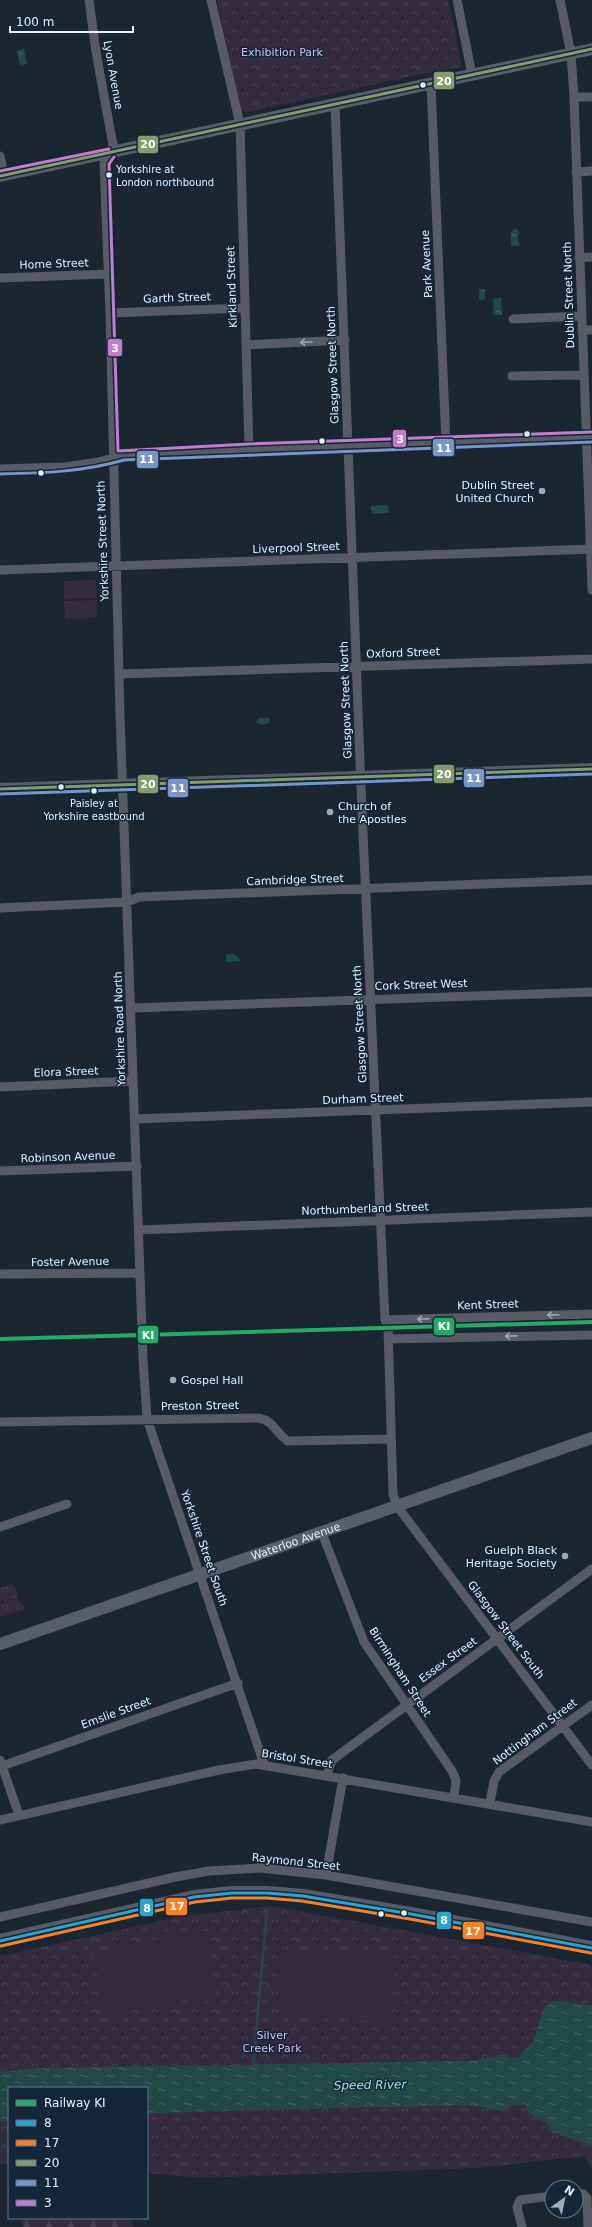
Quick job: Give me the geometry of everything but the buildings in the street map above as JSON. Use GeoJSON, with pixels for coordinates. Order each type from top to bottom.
{"type":"FeatureCollection","features":[{"type":"Feature","properties":{"kind":"main road"},"geometry":{"type":"LineString","coordinates":[[0,1942],[194,1897],[232,1893],[267,1893],[303,1896],[404,1913],[592,1948]]}},
{"type":"Feature","properties":{"kind":"street","name":"Lyon Avenue"},"geometry":{"type":"LineString","coordinates":[[89,0],[96,52],[113,145],[110,154]]}},
{"type":"Feature","properties":{"kind":"street","name":"Kirkland Street"},"geometry":{"type":"LineString","coordinates":[[211,0],[240,124],[249,449]]}},
{"type":"Feature","properties":{"kind":"street"},"geometry":{"type":"LineString","coordinates":[[457,0],[472,75]]}},
{"type":"Feature","properties":{"kind":"street","name":"Dublin Street North"},"geometry":{"type":"LineString","coordinates":[[560,0],[571,54],[574,97],[581,316],[589,438],[592,590]]}},
{"type":"Feature","properties":{"kind":"street"},"geometry":{"type":"LineString","coordinates":[[0,156],[2,176],[110,154],[240,124],[592,49]]}},
{"type":"Feature","properties":{"kind":"street","name":"Park Avenue"},"geometry":{"type":"LineString","coordinates":[[431,84],[446,443]]}},
{"type":"Feature","properties":{"kind":"street"},"geometry":{"type":"LineString","coordinates":[[574,97],[592,97]]}},
{"type":"Feature","properties":{"kind":"street","name":"Glasgow Street North"},"geometry":{"type":"LineString","coordinates":[[335,104],[356,667],[381,1221],[388,1339],[390,1439]]}},
{"type":"Feature","properties":{"kind":"street","name":"Yorkshire Street North"},"geometry":{"type":"LineString","coordinates":[[110,154],[104,163],[110,313],[123,785]]}},
{"type":"Feature","properties":{"kind":"street"},"geometry":{"type":"LineString","coordinates":[[576,172],[592,171]]}},
{"type":"Feature","properties":{"kind":"street"},"geometry":{"type":"LineString","coordinates":[[579,258],[592,257]]}},
{"type":"Feature","properties":{"kind":"street","name":"Home Street"},"geometry":{"type":"LineString","coordinates":[[0,278],[108,274]]}},
{"type":"Feature","properties":{"kind":"street","name":"Garth Street"},"geometry":{"type":"LineString","coordinates":[[110,313],[245,308]]}},
{"type":"Feature","properties":{"kind":"street"},"geometry":{"type":"LineString","coordinates":[[513,319],[581,316]]}},
{"type":"Feature","properties":{"kind":"street"},"geometry":{"type":"LineString","coordinates":[[582,330],[592,330]]}},
{"type":"Feature","properties":{"kind":"street"},"geometry":{"type":"LineString","coordinates":[[246,345],[345,340]]}},
{"type":"Feature","properties":{"kind":"street"},"geometry":{"type":"LineString","coordinates":[[512,376],[584,375]]}},
{"type":"Feature","properties":{"kind":"street"},"geometry":{"type":"LineString","coordinates":[[0,470],[64,467],[123,455],[249,449],[348,447],[589,438]]}},
{"type":"Feature","properties":{"kind":"street","name":"Liverpool Street"},"geometry":{"type":"LineString","coordinates":[[0,570],[591,549]]}},
{"type":"Feature","properties":{"kind":"street","name":"Oxford Street"},"geometry":{"type":"LineString","coordinates":[[119,674],[592,659]]}},
{"type":"Feature","properties":{"kind":"street"},"geometry":{"type":"LineString","coordinates":[[0,789],[592,769]]}},
{"type":"Feature","properties":{"kind":"street","name":"Yorkshire Road North"},"geometry":{"type":"LineString","coordinates":[[123,785],[132,1008],[133,1081],[140,1273]]}},
{"type":"Feature","properties":{"kind":"street","name":"Cambridge Street"},"geometry":{"type":"LineString","coordinates":[[0,908],[128,902],[139,897],[592,880]]}},
{"type":"Feature","properties":{"kind":"street","name":"Cork Street West"},"geometry":{"type":"LineString","coordinates":[[132,1008],[592,992]]}},
{"type":"Feature","properties":{"kind":"street","name":"Elora Street"},"geometry":{"type":"LineString","coordinates":[[0,1087],[133,1081]]}},
{"type":"Feature","properties":{"kind":"street","name":"Durham Street"},"geometry":{"type":"LineString","coordinates":[[135,1118],[592,1102]]}},
{"type":"Feature","properties":{"kind":"street","name":"Robinson Avenue"},"geometry":{"type":"LineString","coordinates":[[0,1171],[137,1166]]}},
{"type":"Feature","properties":{"kind":"street","name":"Northumberland Street"},"geometry":{"type":"LineString","coordinates":[[139,1230],[592,1212]]}},
{"type":"Feature","properties":{"kind":"street","name":"Foster Avenue"},"geometry":{"type":"LineString","coordinates":[[0,1274],[140,1273]]}},
{"type":"Feature","properties":{"kind":"street","name":"Yorkshire Street South"},"geometry":{"type":"LineString","coordinates":[[140,1273],[147,1419],[238,1683],[264,1764]]}},
{"type":"Feature","properties":{"kind":"street","name":"Kent Street"},"geometry":{"type":"LineString","coordinates":[[386,1320],[592,1314]]}},
{"type":"Feature","properties":{"kind":"street"},"geometry":{"type":"LineString","coordinates":[[388,1339],[592,1335]]}},
{"type":"Feature","properties":{"kind":"street","name":"Preston Street"},"geometry":{"type":"LineString","coordinates":[[0,1422],[259,1418],[272,1424],[283,1438],[294,1442],[390,1439]]}},
{"type":"Feature","properties":{"kind":"street","name":"Waterloo Avenue"},"geometry":{"type":"LineString","coordinates":[[0,1644],[592,1438]]}},
{"type":"Feature","properties":{"kind":"street","name":"Glasgow Street South"},"geometry":{"type":"LineString","coordinates":[[390,1439],[393,1491],[398,1506],[592,1765]]}},
{"type":"Feature","properties":{"kind":"street"},"geometry":{"type":"LineString","coordinates":[[0,1527],[67,1504]]}},
{"type":"Feature","properties":{"kind":"street","name":"Birmingham Street"},"geometry":{"type":"LineString","coordinates":[[322,1532],[364,1642],[452,1771],[456,1780],[454,1797]]}},
{"type":"Feature","properties":{"kind":"street","name":"Essex Street"},"geometry":{"type":"LineString","coordinates":[[326,1775],[332,1760],[592,1569]]}},
{"type":"Feature","properties":{"kind":"street","name":"Emslie Street"},"geometry":{"type":"LineString","coordinates":[[1,1763],[238,1683]]}},
{"type":"Feature","properties":{"kind":"street","name":"Nottingham Street"},"geometry":{"type":"LineString","coordinates":[[490,1803],[494,1781],[499,1772],[592,1704]]}},
{"type":"Feature","properties":{"kind":"street"},"geometry":{"type":"LineString","coordinates":[[1,1763],[19,1815]]}},
{"type":"Feature","properties":{"kind":"street","name":"Bristol Street"},"geometry":{"type":"LineString","coordinates":[[0,1820],[219,1770],[244,1765],[264,1764],[592,1822]]}},
{"type":"Feature","properties":{"kind":"street"},"geometry":{"type":"LineString","coordinates":[[326,1875],[343,1778]]}},
{"type":"Feature","properties":{"kind":"street","name":"Raymond Street"},"geometry":{"type":"LineString","coordinates":[[0,1917],[209,1871],[260,1868],[326,1875],[592,1922]]}},
{"type":"Feature","properties":{"kind":"street"},"geometry":{"type":"LineString","coordinates":[[584,2196],[587,2198],[588,2227]]}},
{"type":"Feature","properties":{"kind":"street"},"geometry":{"type":"LineString","coordinates":[[522,2227],[517,2207],[520,2200],[544,2197]]}},
{"type":"Feature","properties":{"kind":"green space","name":"Exhibition Park"},"geometry":{"type":"Polygon","coordinates":[[[217,0],[449,0],[462,67],[422,74],[249,112],[240,109],[217,0]]]}},
{"type":"Feature","properties":{"kind":"green space"},"geometry":{"type":"Polygon","coordinates":[[[96,580],[97,598],[64,599],[64,581],[96,580]]]}},
{"type":"Feature","properties":{"kind":"green space"},"geometry":{"type":"Polygon","coordinates":[[[97,600],[97,618],[65,619],[64,601],[97,600]]]}},
{"type":"Feature","properties":{"kind":"green space"},"geometry":{"type":"Polygon","coordinates":[[[12,1584],[17,1590],[17,1598],[25,1609],[0,1617],[0,1588],[12,1584]]]}},
{"type":"Feature","properties":{"kind":"green space","name":"Silver Creek Park"},"geometry":{"type":"Polygon","coordinates":[[[271,1906],[592,1965],[592,2169],[585,2156],[479,2168],[198,2178],[148,2173],[148,2087],[8,2087],[8,2163],[0,2164],[0,1956],[183,1916],[271,1906]]]}},
{"type":"Feature","properties":{"kind":"green space"},"geometry":{"type":"Polygon","coordinates":[[[204,1931],[216,1995],[105,2015],[93,1951],[204,1931]]]}},
{"type":"Feature","properties":{"kind":"green space"},"geometry":{"type":"Polygon","coordinates":[[[282,1950],[394,1957],[391,2022],[279,2015],[282,1950]]]}},
{"type":"Feature","properties":{"kind":"green space"},"geometry":{"type":"Polygon","coordinates":[[[22,2219],[131,2219],[133,2227],[23,2227],[22,2219]]]}},
{"type":"Feature","properties":{"kind":"water"},"geometry":{"type":"Polygon","coordinates":[[[24,49],[27,64],[20,65],[17,51],[24,49]]]}},
{"type":"Feature","properties":{"kind":"water"},"geometry":{"type":"Polygon","coordinates":[[[515,228],[520,233],[518,235],[519,246],[511,246],[511,233],[515,228]]]}},
{"type":"Feature","properties":{"kind":"water"},"geometry":{"type":"Polygon","coordinates":[[[479,289],[485,289],[485,300],[479,300],[479,289]]]}},
{"type":"Feature","properties":{"kind":"water"},"geometry":{"type":"Polygon","coordinates":[[[501,298],[502,315],[494,315],[493,299],[501,298]]]}},
{"type":"Feature","properties":{"kind":"water"},"geometry":{"type":"Polygon","coordinates":[[[387,505],[389,508],[388,513],[372,514],[371,506],[387,505]]]}},
{"type":"Feature","properties":{"kind":"water"},"geometry":{"type":"Polygon","coordinates":[[[259,718],[267,718],[270,720],[269,723],[261,725],[256,722],[259,718]]]}},
{"type":"Feature","properties":{"kind":"water"},"geometry":{"type":"Polygon","coordinates":[[[226,954],[233,954],[239,957],[240,961],[226,962],[226,954]]]}},
{"type":"Feature","properties":{"kind":"water","name":"Speed River"},"geometry":{"type":"Polygon","coordinates":[[[552,2001],[592,2005],[592,2146],[552,2132],[547,2124],[527,2110],[525,2105],[510,2106],[504,2111],[470,2105],[148,2113],[148,2087],[8,2087],[8,2121],[0,2121],[0,2072],[39,2068],[470,2061],[502,2055],[508,2058],[518,2058],[534,2040],[543,2009],[552,2001]]]}},
{"type":"Feature","properties":{"kind":"waterway"},"geometry":{"type":"LineString","coordinates":[[253,2066],[267,1910]]}},
{"type":"Feature","properties":{"kind":"rail line","name":"KI"},"geometry":{"type":"LineString","coordinates":[[0,1339],[592,1322]]}},
{"type":"Feature","properties":{"kind":"transit line","name":"20"},"geometry":{"type":"LineString","coordinates":[[0,176],[592,49]]}},
{"type":"Feature","properties":{"kind":"transit line","name":"3"},"geometry":{"type":"LineString","coordinates":[[0,171],[109,149]]}},
{"type":"Feature","properties":{"kind":"transit line","name":"3"},"geometry":{"type":"LineString","coordinates":[[114,157],[109,164],[118,451],[249,444],[592,432]]}},
{"type":"Feature","properties":{"kind":"transit line","name":"11"},"geometry":{"type":"LineString","coordinates":[[0,474],[78,469],[124,460],[592,442]]}},
{"type":"Feature","properties":{"kind":"transit line","name":"20"},"geometry":{"type":"LineString","coordinates":[[0,789],[592,769]]}},
{"type":"Feature","properties":{"kind":"transit line","name":"11"},"geometry":{"type":"LineString","coordinates":[[0,794],[592,774]]}},
{"type":"Feature","properties":{"kind":"transit line","name":"8"},"geometry":{"type":"LineString","coordinates":[[0,1941],[194,1897],[232,1893],[267,1893],[303,1896],[411,1914],[592,1948]]}},
{"type":"Feature","properties":{"kind":"transit line","name":"17"},"geometry":{"type":"LineString","coordinates":[[1,1946],[195,1902],[232,1898],[267,1898],[302,1901],[410,1919],[591,1953]]}},
{"type":"Feature","properties":{"kind":"place","name":"Yorkshire at London northbound"},"geometry":{"type":"Point","coordinates":[109,175]}},
{"type":"Feature","properties":{"kind":"place","name":"Dublin Street United Church"},"geometry":{"type":"Point","coordinates":[542,491]}},
{"type":"Feature","properties":{"kind":"place","name":"Paisley at Yorkshire eastbound"},"geometry":{"type":"Point","coordinates":[94,791]}},
{"type":"Feature","properties":{"kind":"place","name":"Church of the Apostles"},"geometry":{"type":"Point","coordinates":[330,812]}},
{"type":"Feature","properties":{"kind":"place","name":"Gospel Hall"},"geometry":{"type":"Point","coordinates":[173,1380]}},
{"type":"Feature","properties":{"kind":"place","name":"Guelph Black Heritage Society"},"geometry":{"type":"Point","coordinates":[565,1556]}}]}
